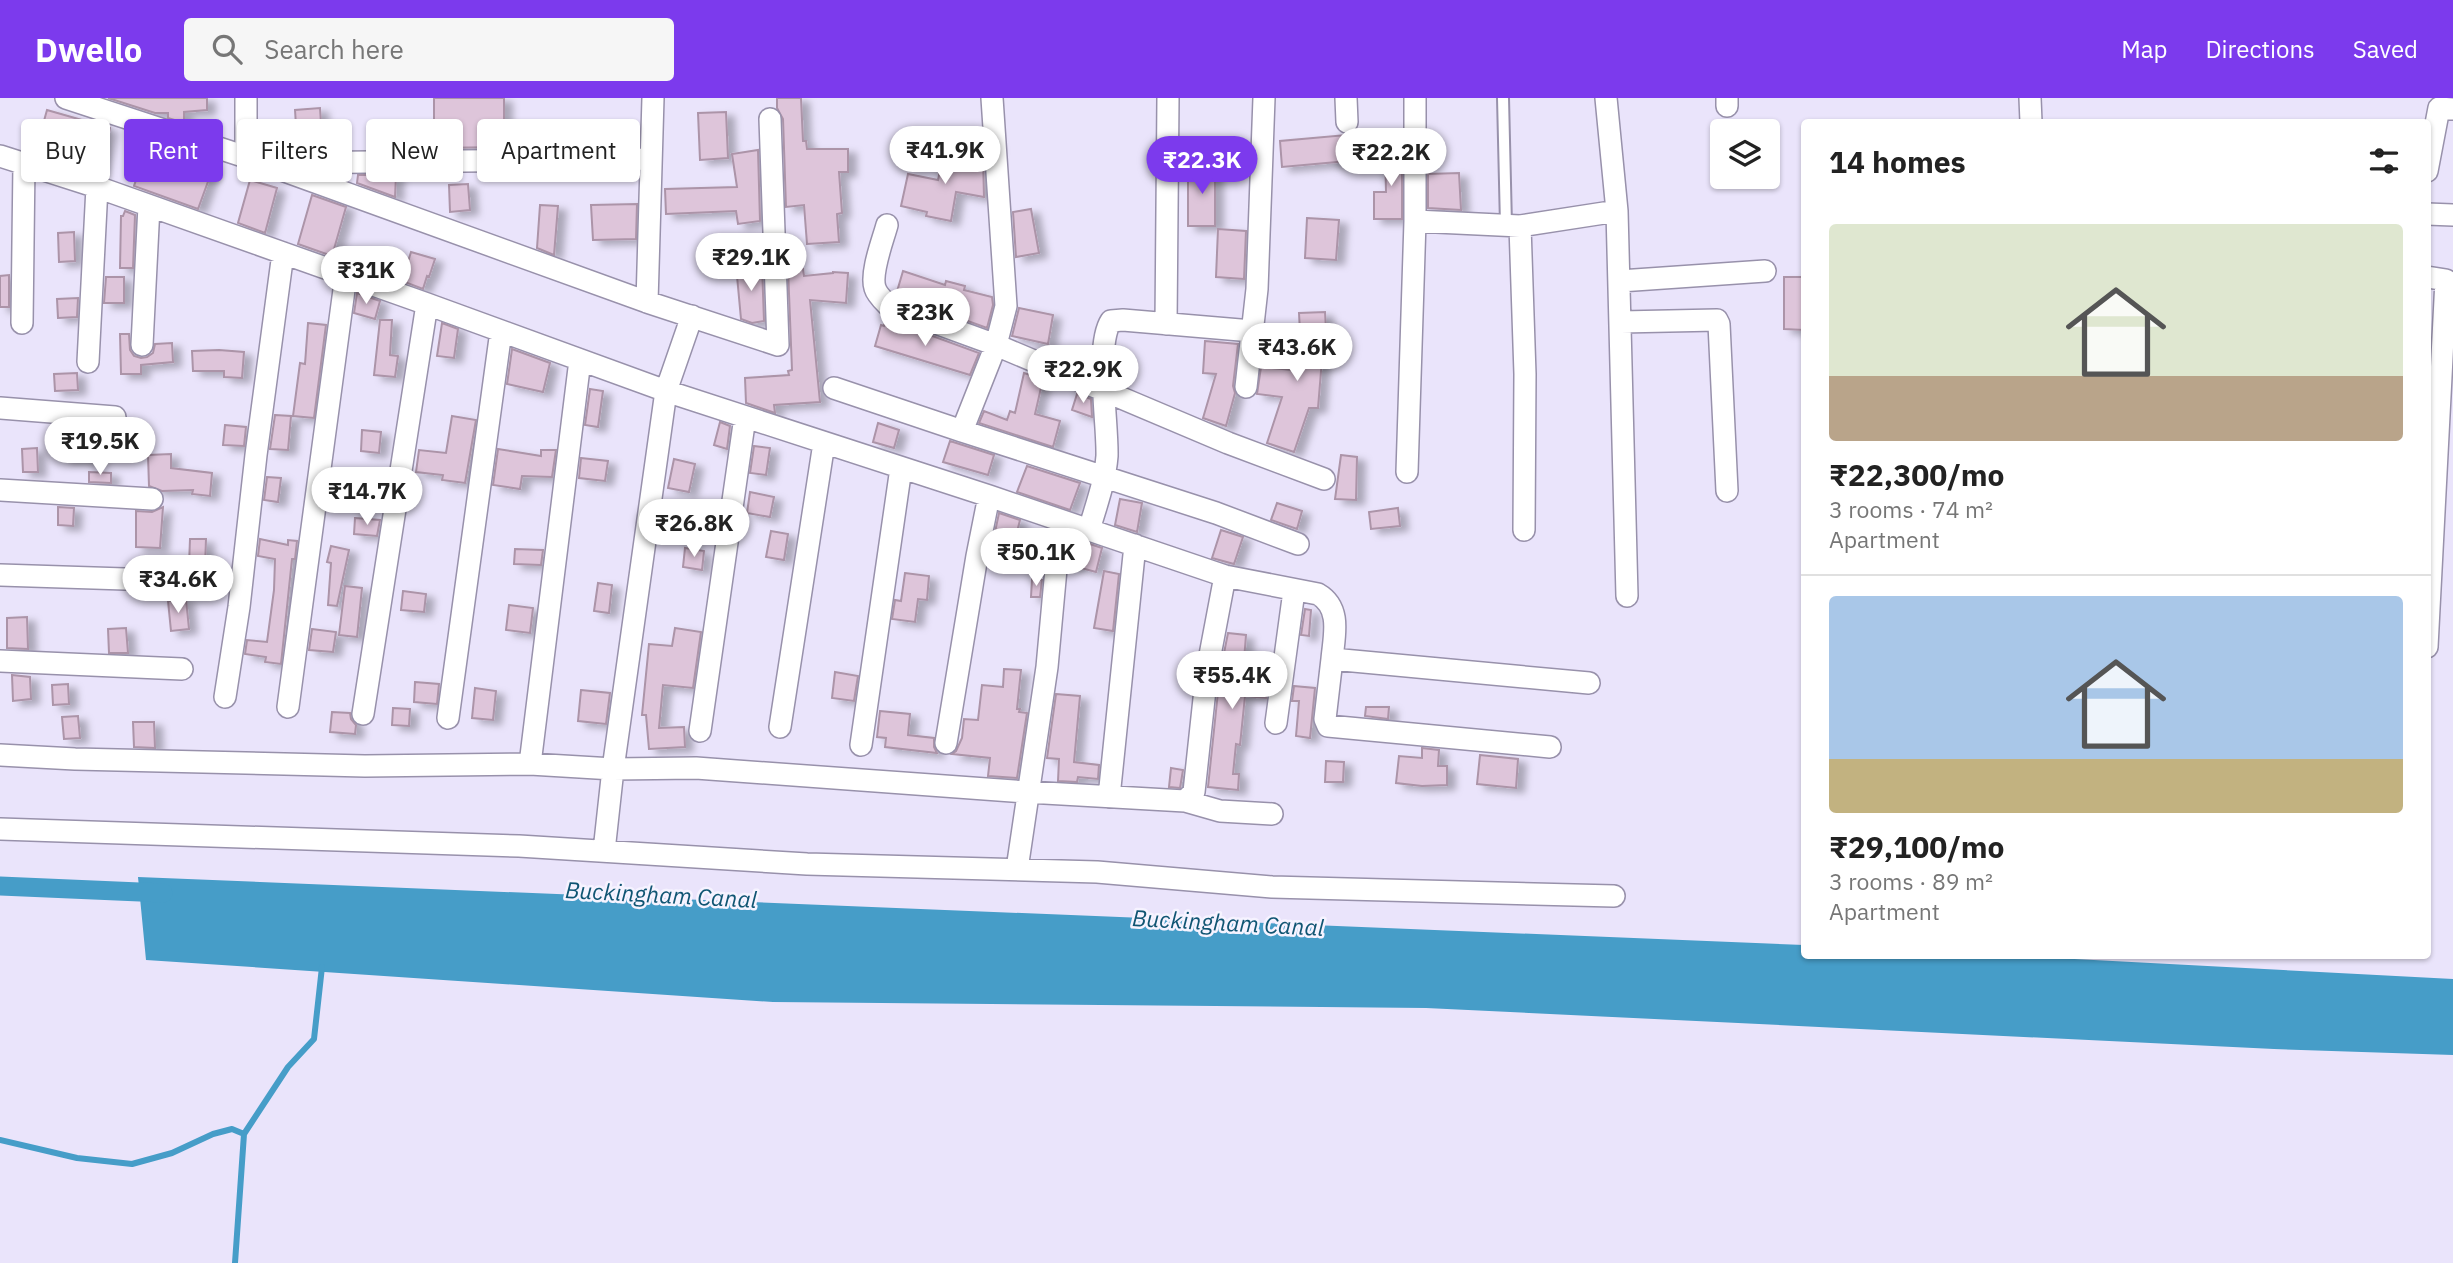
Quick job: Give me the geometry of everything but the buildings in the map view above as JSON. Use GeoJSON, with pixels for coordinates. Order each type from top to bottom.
{"type":"FeatureCollection","features":[{"type":"Feature","properties":{"kind":"street"},"geometry":{"type":"LineString","coordinates":[[66,98],[237,154]]}},
{"type":"Feature","properties":{"kind":"street"},"geometry":{"type":"LineString","coordinates":[[246,98],[249,119]]}},
{"type":"Feature","properties":{"kind":"street"},"geometry":{"type":"LineString","coordinates":[[648,302],[653,98]]}},
{"type":"Feature","properties":{"kind":"street"},"geometry":{"type":"LineString","coordinates":[[962,432],[996,345],[1006,306],[992,98]]}},
{"type":"Feature","properties":{"kind":"street"},"geometry":{"type":"LineString","coordinates":[[1166,324],[1168,98]]}},
{"type":"Feature","properties":{"kind":"street"},"geometry":{"type":"LineString","coordinates":[[1246,387],[1257,289],[1264,98]]}},
{"type":"Feature","properties":{"kind":"street"},"geometry":{"type":"LineString","coordinates":[[1346,98],[1347,122]]}},
{"type":"Feature","properties":{"kind":"street"},"geometry":{"type":"LineString","coordinates":[[1407,472],[1415,221],[1415,98]]}},
{"type":"Feature","properties":{"kind":"street"},"geometry":{"type":"LineString","coordinates":[[1606,98],[1617,211],[1620,281],[1627,596]]}},
{"type":"Feature","properties":{"kind":"street"},"geometry":{"type":"LineString","coordinates":[[2030,98],[2031,119]]}},
{"type":"Feature","properties":{"kind":"street"},"geometry":{"type":"LineString","coordinates":[[2431,139],[2439,108],[2453,109]]}},
{"type":"Feature","properties":{"kind":"street"},"geometry":{"type":"LineString","coordinates":[[316,182],[648,302],[778,345],[771,119]]}},
{"type":"Feature","properties":{"kind":"street"},"geometry":{"type":"LineString","coordinates":[[0,156],[21,162]]}},
{"type":"Feature","properties":{"kind":"street"},"geometry":{"type":"LineString","coordinates":[[352,160],[650,159]]}},
{"type":"Feature","properties":{"kind":"street"},"geometry":{"type":"LineString","coordinates":[[22,323],[24,182]]}},
{"type":"Feature","properties":{"kind":"street"},"geometry":{"type":"LineString","coordinates":[[82,182],[427,303],[666,391],[1225,576],[1318,594],[1331,606],[1335,624],[1325,719],[1328,726],[1550,747]]}},
{"type":"Feature","properties":{"kind":"street"},"geometry":{"type":"LineString","coordinates":[[88,362],[97,187]]}},
{"type":"Feature","properties":{"kind":"street"},"geometry":{"type":"LineString","coordinates":[[142,345],[149,206]]}},
{"type":"Feature","properties":{"kind":"street"},"geometry":{"type":"LineString","coordinates":[[1415,221],[1513,225],[1617,211]]}},
{"type":"Feature","properties":{"kind":"street"},"geometry":{"type":"LineString","coordinates":[[887,225],[874,286],[889,306],[996,345],[1241,448],[1324,479]]}},
{"type":"Feature","properties":{"kind":"street"},"geometry":{"type":"LineString","coordinates":[[1513,225],[1525,344],[1524,530]]}},
{"type":"Feature","properties":{"kind":"street"},"geometry":{"type":"LineString","coordinates":[[225,696],[239,607],[283,254]]}},
{"type":"Feature","properties":{"kind":"street"},"geometry":{"type":"LineString","coordinates":[[1620,281],[1765,271]]}},
{"type":"Feature","properties":{"kind":"street"},"geometry":{"type":"LineString","coordinates":[[288,708],[346,275]]}},
{"type":"Feature","properties":{"kind":"street"},"geometry":{"type":"LineString","coordinates":[[2431,278],[2446,280],[2431,551]]}},
{"type":"Feature","properties":{"kind":"street"},"geometry":{"type":"LineString","coordinates":[[363,713],[427,303]]}},
{"type":"Feature","properties":{"kind":"street"},"geometry":{"type":"LineString","coordinates":[[604,851],[612,769],[666,391],[692,316]]}},
{"type":"Feature","properties":{"kind":"street"},"geometry":{"type":"LineString","coordinates":[[1621,322],[1717,320],[1727,491]]}},
{"type":"Feature","properties":{"kind":"street"},"geometry":{"type":"LineString","coordinates":[[1089,530],[1105,479],[1107,415],[1104,339],[1111,321],[1252,331]]}},
{"type":"Feature","properties":{"kind":"street"},"geometry":{"type":"LineString","coordinates":[[448,718],[501,331]]}},
{"type":"Feature","properties":{"kind":"street"},"geometry":{"type":"LineString","coordinates":[[530,764],[580,360]]}},
{"type":"Feature","properties":{"kind":"street"},"geometry":{"type":"LineString","coordinates":[[834,388],[1105,479],[1216,513],[1298,544]]}},
{"type":"Feature","properties":{"kind":"street"},"geometry":{"type":"LineString","coordinates":[[0,408],[115,417]]}},
{"type":"Feature","properties":{"kind":"street"},"geometry":{"type":"LineString","coordinates":[[700,730],[745,417]]}},
{"type":"Feature","properties":{"kind":"street"},"geometry":{"type":"LineString","coordinates":[[780,727],[824,443]]}},
{"type":"Feature","properties":{"kind":"street"},"geometry":{"type":"LineString","coordinates":[[861,745],[901,468]]}},
{"type":"Feature","properties":{"kind":"street"},"geometry":{"type":"LineString","coordinates":[[0,490],[152,499]]}},
{"type":"Feature","properties":{"kind":"street"},"geometry":{"type":"LineString","coordinates":[[946,743],[989,496]]}},
{"type":"Feature","properties":{"kind":"street"},"geometry":{"type":"LineString","coordinates":[[1017,869],[1047,667],[1056,558],[1065,522]]}},
{"type":"Feature","properties":{"kind":"street"},"geometry":{"type":"LineString","coordinates":[[1109,797],[1135,545]]}},
{"type":"Feature","properties":{"kind":"street"},"geometry":{"type":"LineString","coordinates":[[0,575],[156,580]]}},
{"type":"Feature","properties":{"kind":"street"},"geometry":{"type":"LineString","coordinates":[[1185,801],[1194,792],[1207,671],[1225,576]]}},
{"type":"Feature","properties":{"kind":"street"},"geometry":{"type":"LineString","coordinates":[[1276,723],[1294,590]]}},
{"type":"Feature","properties":{"kind":"street"},"geometry":{"type":"LineString","coordinates":[[1332,659],[1589,683]]}},
{"type":"Feature","properties":{"kind":"street"},"geometry":{"type":"LineString","coordinates":[[0,661],[182,669]]}},
{"type":"Feature","properties":{"kind":"street"},"geometry":{"type":"LineString","coordinates":[[0,755],[365,766],[530,764],[612,769],[696,768],[1185,801],[1220,811],[1272,814]]}},
{"type":"Feature","properties":{"kind":"street"},"geometry":{"type":"LineString","coordinates":[[0,829],[330,839],[604,851],[807,864],[1097,872],[1272,887],[1614,896]]}},
{"type":"Feature","properties":{"kind":"lane"},"geometry":{"type":"LineString","coordinates":[[1503,98],[1513,225]]}},
{"type":"Feature","properties":{"kind":"water"},"geometry":{"type":"Polygon","coordinates":[[[138,877],[1801,945],[1801,959],[2074,959],[2453,979],[2453,1055],[2274,1049],[1426,1008],[773,1002],[146,960],[138,877]]]}},
{"type":"Feature","properties":{"kind":"waterway","name":"Buckingham Canal"},"geometry":{"type":"LineString","coordinates":[[0,886],[163,893]]}},
{"type":"Feature","properties":{"kind":"waterway"},"geometry":{"type":"LineString","coordinates":[[235,1263],[244,1134],[288,1067],[314,1039],[322,967]]}},
{"type":"Feature","properties":{"kind":"waterway"},"geometry":{"type":"LineString","coordinates":[[0,1140],[77,1158],[132,1164],[172,1153],[213,1134],[232,1129],[244,1134]]}}]}
